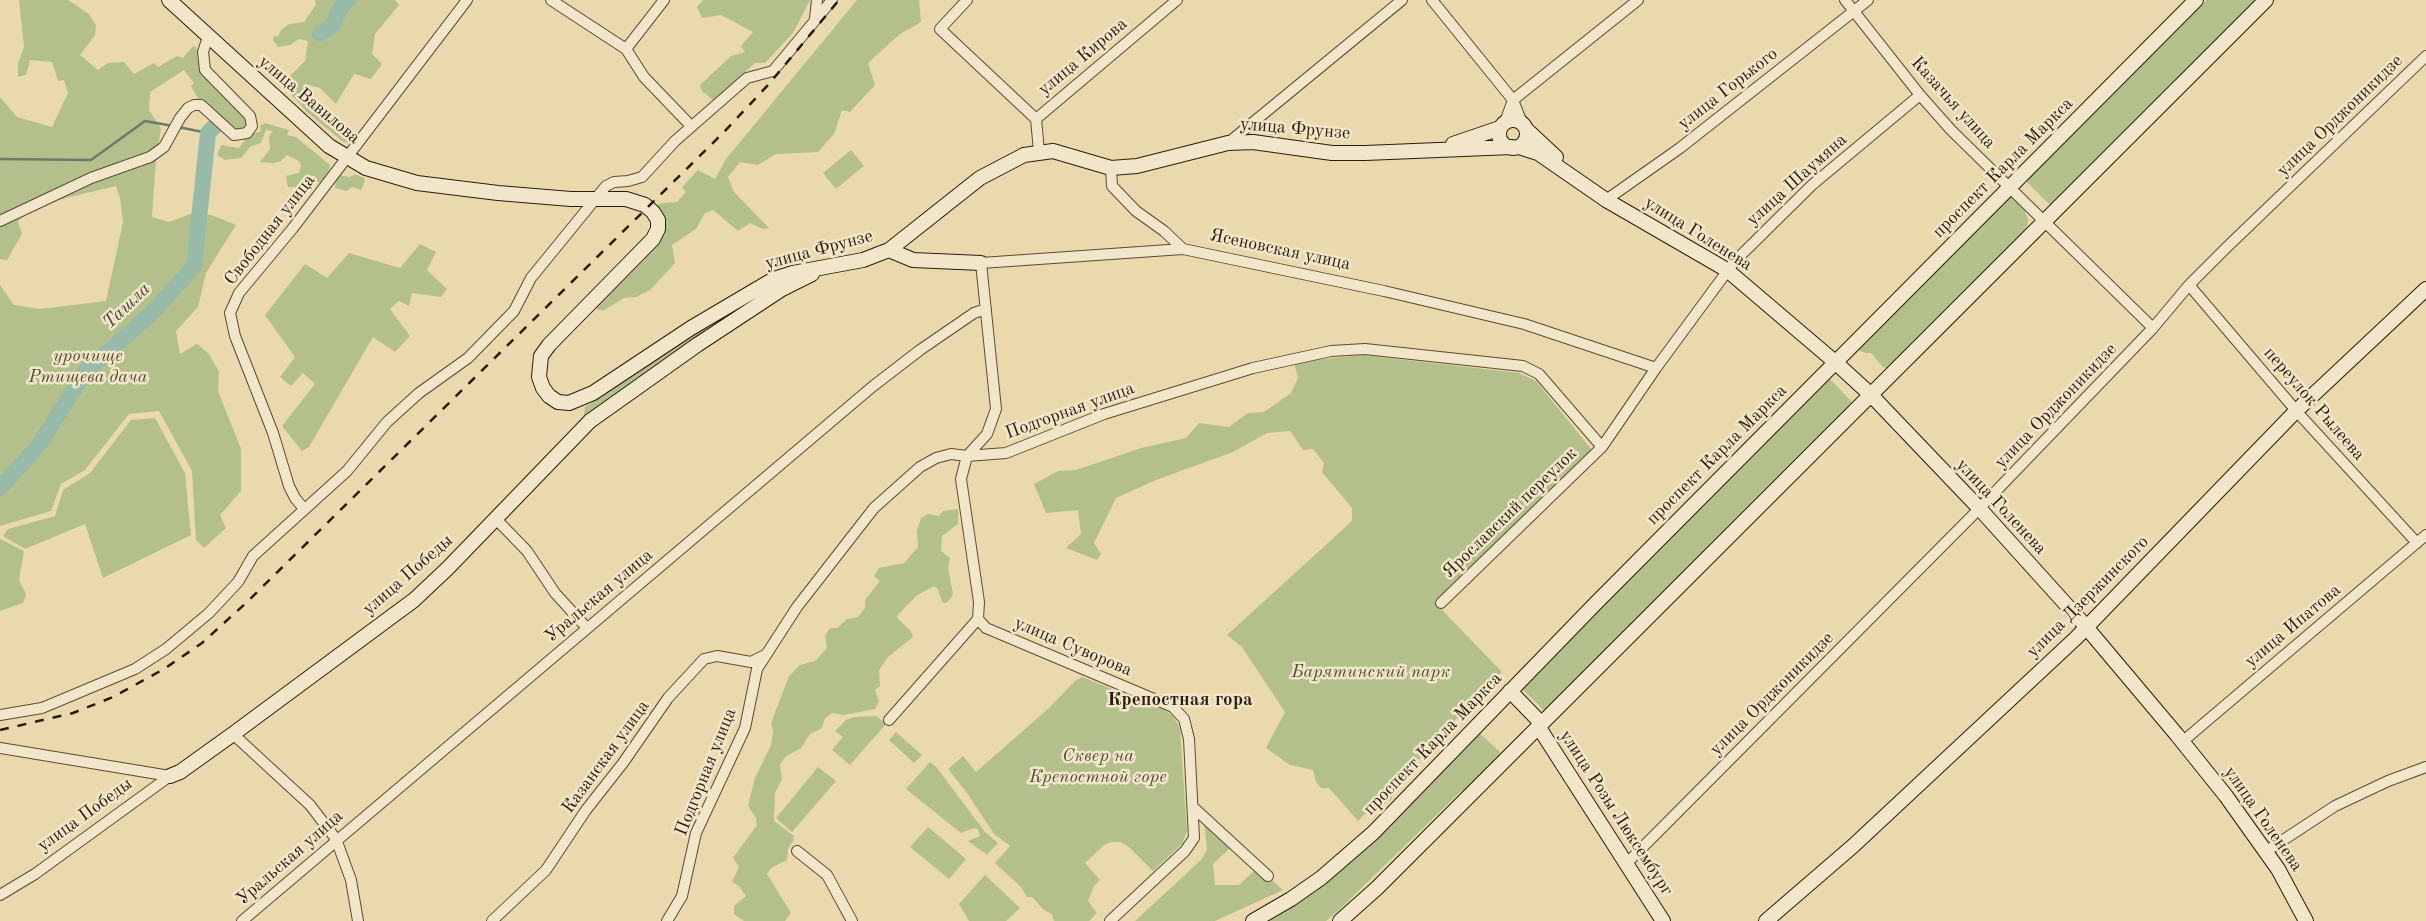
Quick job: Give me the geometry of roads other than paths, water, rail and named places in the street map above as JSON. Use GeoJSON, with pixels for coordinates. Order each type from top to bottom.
{"type":"FeatureCollection","features":[{"type":"Feature","properties":{"kind":"main road","name":"улица Вавилова"},"geometry":{"type":"LineString","coordinates":[[169,0],[329,146],[348,158],[388,176],[417,183],[532,197],[596,198]]}},
{"type":"Feature","properties":{"kind":"main road","name":"проспект Карла Маркса"},"geometry":{"type":"LineString","coordinates":[[1253,921],[1291,900],[1355,849],[1835,362],[2196,0]]}},
{"type":"Feature","properties":{"kind":"main road"},"geometry":{"type":"LineString","coordinates":[[1345,920],[1539,724],[2266,0]]}},
{"type":"Feature","properties":{"kind":"main road"},"geometry":{"type":"LineString","coordinates":[[1510,120],[1524,126],[1524,141],[1516,147],[1506,146],[1501,141],[1499,134],[1502,125],[1510,120]]}},
{"type":"Feature","properties":{"kind":"main road","name":"улица Фрунзе"},"geometry":{"type":"LineString","coordinates":[[1421,151],[1454,144],[1502,125]]}},
{"type":"Feature","properties":{"kind":"main road","name":"улица Голенева"},"geometry":{"type":"LineString","coordinates":[[1524,126],[1600,196]]}},
{"type":"Feature","properties":{"kind":"main road","name":"улица Фрунзе"},"geometry":{"type":"LineString","coordinates":[[596,198],[626,199],[645,205],[658,220],[658,228],[653,239],[549,346],[542,356],[539,376],[543,388],[549,396],[558,402],[569,403],[593,393],[760,286],[793,273],[864,260],[889,250],[980,178],[1010,160],[1039,151],[1058,152],[1111,168],[1145,164],[1228,142],[1254,142],[1332,153],[1516,147]]}},
{"type":"Feature","properties":{"kind":"main road","name":"улица Голенева"},"geometry":{"type":"LineString","coordinates":[[1516,147],[1538,153],[1600,196],[1730,266],[1871,395],[1979,508],[2086,628],[2182,742],[2226,796],[2265,852],[2306,921]]}},
{"type":"Feature","properties":{"kind":"main road","name":"Ясеновская улица"},"geometry":{"type":"LineString","coordinates":[[889,250],[913,260],[980,263]]}},
{"type":"Feature","properties":{"kind":"main road","name":"улица Победы"},"geometry":{"type":"LineString","coordinates":[[170,776],[180,772],[233,734],[414,600],[448,568],[572,438],[596,416],[782,289],[826,267]]}},
{"type":"Feature","properties":{"kind":"main road","name":"улица Дзержинского"},"geometry":{"type":"LineString","coordinates":[[1766,921],[1852,846],[2086,628],[2296,411],[2426,289]]}},
{"type":"Feature","properties":{"kind":"main road","name":"улица Розы Люксембург"},"geometry":{"type":"LineString","coordinates":[[1510,691],[1539,724],[1663,921]]}},
{"type":"Feature","properties":{"kind":"street","name":"Свободная улица"},"geometry":{"type":"LineString","coordinates":[[304,509],[295,498],[289,486],[273,433],[235,336],[230,314],[239,292],[348,158],[467,0]]}},
{"type":"Feature","properties":{"kind":"street"},"geometry":{"type":"LineString","coordinates":[[551,0],[626,48],[644,76],[691,126]]}},
{"type":"Feature","properties":{"kind":"street"},"geometry":{"type":"LineString","coordinates":[[626,48],[664,0]]}},
{"type":"Feature","properties":{"kind":"street"},"geometry":{"type":"LineString","coordinates":[[815,19],[817,0]]}},
{"type":"Feature","properties":{"kind":"street"},"geometry":{"type":"LineString","coordinates":[[0,715],[42,708],[135,669],[166,649],[209,613],[238,582],[253,556],[347,471],[387,422],[419,393],[468,358],[514,311],[531,278],[606,186],[614,182],[642,177],[691,126],[748,78],[773,70],[832,0]]}},
{"type":"Feature","properties":{"kind":"street"},"geometry":{"type":"LineString","coordinates":[[967,0],[940,29],[1036,119]]}},
{"type":"Feature","properties":{"kind":"street","name":"улица Кирова"},"geometry":{"type":"LineString","coordinates":[[1039,151],[1036,119],[1177,0]]}},
{"type":"Feature","properties":{"kind":"street"},"geometry":{"type":"LineString","coordinates":[[1228,142],[1402,0]]}},
{"type":"Feature","properties":{"kind":"street","name":"улица Голенева"},"geometry":{"type":"LineString","coordinates":[[1432,0],[1513,100],[1524,126]]}},
{"type":"Feature","properties":{"kind":"street"},"geometry":{"type":"LineString","coordinates":[[1502,125],[1513,100],[1638,0]]}},
{"type":"Feature","properties":{"kind":"street","name":"Казачья улица"},"geometry":{"type":"LineString","coordinates":[[1846,0],[1920,95],[1951,130],[2043,222]]}},
{"type":"Feature","properties":{"kind":"street","name":"улица Горького"},"geometry":{"type":"LineString","coordinates":[[1600,196],[1680,148],[1868,0]]}},
{"type":"Feature","properties":{"kind":"street"},"geometry":{"type":"LineString","coordinates":[[0,221],[91,178],[150,157],[164,147],[180,118],[188,108],[194,105],[201,105],[234,135],[247,133],[252,126],[250,116],[206,70],[203,52],[208,37]]}},
{"type":"Feature","properties":{"kind":"street","name":"улица Орджоникидзе"},"geometry":{"type":"LineString","coordinates":[[1626,864],[1979,508],[2153,328],[2189,285],[2426,56]]}},
{"type":"Feature","properties":{"kind":"street","name":"улица Шаумяна"},"geometry":{"type":"LineString","coordinates":[[1602,446],[1730,266],[1812,185],[1920,95]]}},
{"type":"Feature","properties":{"kind":"street"},"geometry":{"type":"LineString","coordinates":[[1111,168],[1112,186],[1136,211],[1164,231],[1184,249]]}},
{"type":"Feature","properties":{"kind":"street"},"geometry":{"type":"LineString","coordinates":[[2043,222],[2153,328]]}},
{"type":"Feature","properties":{"kind":"street","name":"Ясеновская улица"},"geometry":{"type":"LineString","coordinates":[[980,263],[1184,249],[1384,291],[1524,324],[1656,368]]}},
{"type":"Feature","properties":{"kind":"street"},"geometry":{"type":"LineString","coordinates":[[889,720],[978,619],[979,602],[961,478],[967,456],[987,434],[996,409],[980,263]]}},
{"type":"Feature","properties":{"kind":"street","name":"переулок Рылеева"},"geometry":{"type":"LineString","coordinates":[[2189,285],[2296,411],[2417,543]]}},
{"type":"Feature","properties":{"kind":"street","name":"Уральская улица"},"geometry":{"type":"LineString","coordinates":[[242,921],[586,627],[872,387],[928,344],[974,313],[986,309]]}},
{"type":"Feature","properties":{"kind":"street","name":"Подгорная улица"},"geometry":{"type":"LineString","coordinates":[[667,921],[682,896],[696,834],[745,728],[757,669],[797,607],[874,508],[928,463],[951,454],[967,456],[1006,453],[1104,414],[1253,368],[1331,352],[1365,349],[1523,366],[1539,374],[1602,446]]}},
{"type":"Feature","properties":{"kind":"street","name":"Ярославский переулок"},"geometry":{"type":"LineString","coordinates":[[1441,603],[1602,446]]}},
{"type":"Feature","properties":{"kind":"street"},"geometry":{"type":"LineString","coordinates":[[496,519],[527,551],[555,593],[586,627]]}},
{"type":"Feature","properties":{"kind":"street","name":"улица Ипатова"},"geometry":{"type":"LineString","coordinates":[[2182,742],[2426,535]]}},
{"type":"Feature","properties":{"kind":"street","name":"улица Суворова"},"geometry":{"type":"LineString","coordinates":[[978,619],[986,628],[1173,707],[1180,713],[1187,726],[1195,830],[1191,844],[1110,921]]}},
{"type":"Feature","properties":{"kind":"street","name":"Казанская улица"},"geometry":{"type":"LineString","coordinates":[[492,921],[546,870],[586,810],[624,763],[668,698],[704,659],[717,656],[751,662],[766,655]]}},
{"type":"Feature","properties":{"kind":"street"},"geometry":{"type":"LineString","coordinates":[[233,734],[310,805],[336,840],[351,880],[358,921]]}},
{"type":"Feature","properties":{"kind":"street"},"geometry":{"type":"LineString","coordinates":[[0,748],[170,776]]}},
{"type":"Feature","properties":{"kind":"street"},"geometry":{"type":"LineString","coordinates":[[2265,852],[2335,806],[2426,767]]}},
{"type":"Feature","properties":{"kind":"street","name":"улица Победы"},"geometry":{"type":"LineString","coordinates":[[0,895],[35,874],[170,776]]}},
{"type":"Feature","properties":{"kind":"street"},"geometry":{"type":"LineString","coordinates":[[1194,808],[1268,876]]}},
{"type":"Feature","properties":{"kind":"street"},"geometry":{"type":"LineString","coordinates":[[797,851],[827,875],[852,921]]}},
{"type":"Feature","properties":{"kind":"waterway","name":"Ташла"},"geometry":{"type":"LineString","coordinates":[[320,34],[333,25],[339,10],[348,0]]}},
{"type":"Feature","properties":{"kind":"waterway"},"geometry":{"type":"LineString","coordinates":[[0,159],[91,160],[145,121],[173,126]]}},
{"type":"Feature","properties":{"kind":"waterway"},"geometry":{"type":"LineString","coordinates":[[178,127],[208,133]]}},
{"type":"Feature","properties":{"kind":"waterway","name":"Ташла"},"geometry":{"type":"LineString","coordinates":[[0,488],[39,445],[85,372],[153,312],[194,266],[208,133],[214,127]]}},
{"type":"Feature","properties":{"kind":"railway"},"geometry":{"type":"LineString","coordinates":[[0,730],[73,713],[113,697],[164,669],[202,643],[246,603],[723,133],[769,84],[839,0]]}},
{"type":"Feature","properties":{"kind":"district","name":"Крепостная гора"},"geometry":{"type":"Point","coordinates":[1180,700]}},
{"type":"Feature","properties":{"kind":"park label","name":"урочище Ртищева дача"},"geometry":{"type":"Point","coordinates":[88,366]}},
{"type":"Feature","properties":{"kind":"park label","name":"Барятинский парк"},"geometry":{"type":"Point","coordinates":[1371,672]}},
{"type":"Feature","properties":{"kind":"park label","name":"Сквер на Крепостной горе"},"geometry":{"type":"Point","coordinates":[1098,766]}}]}
